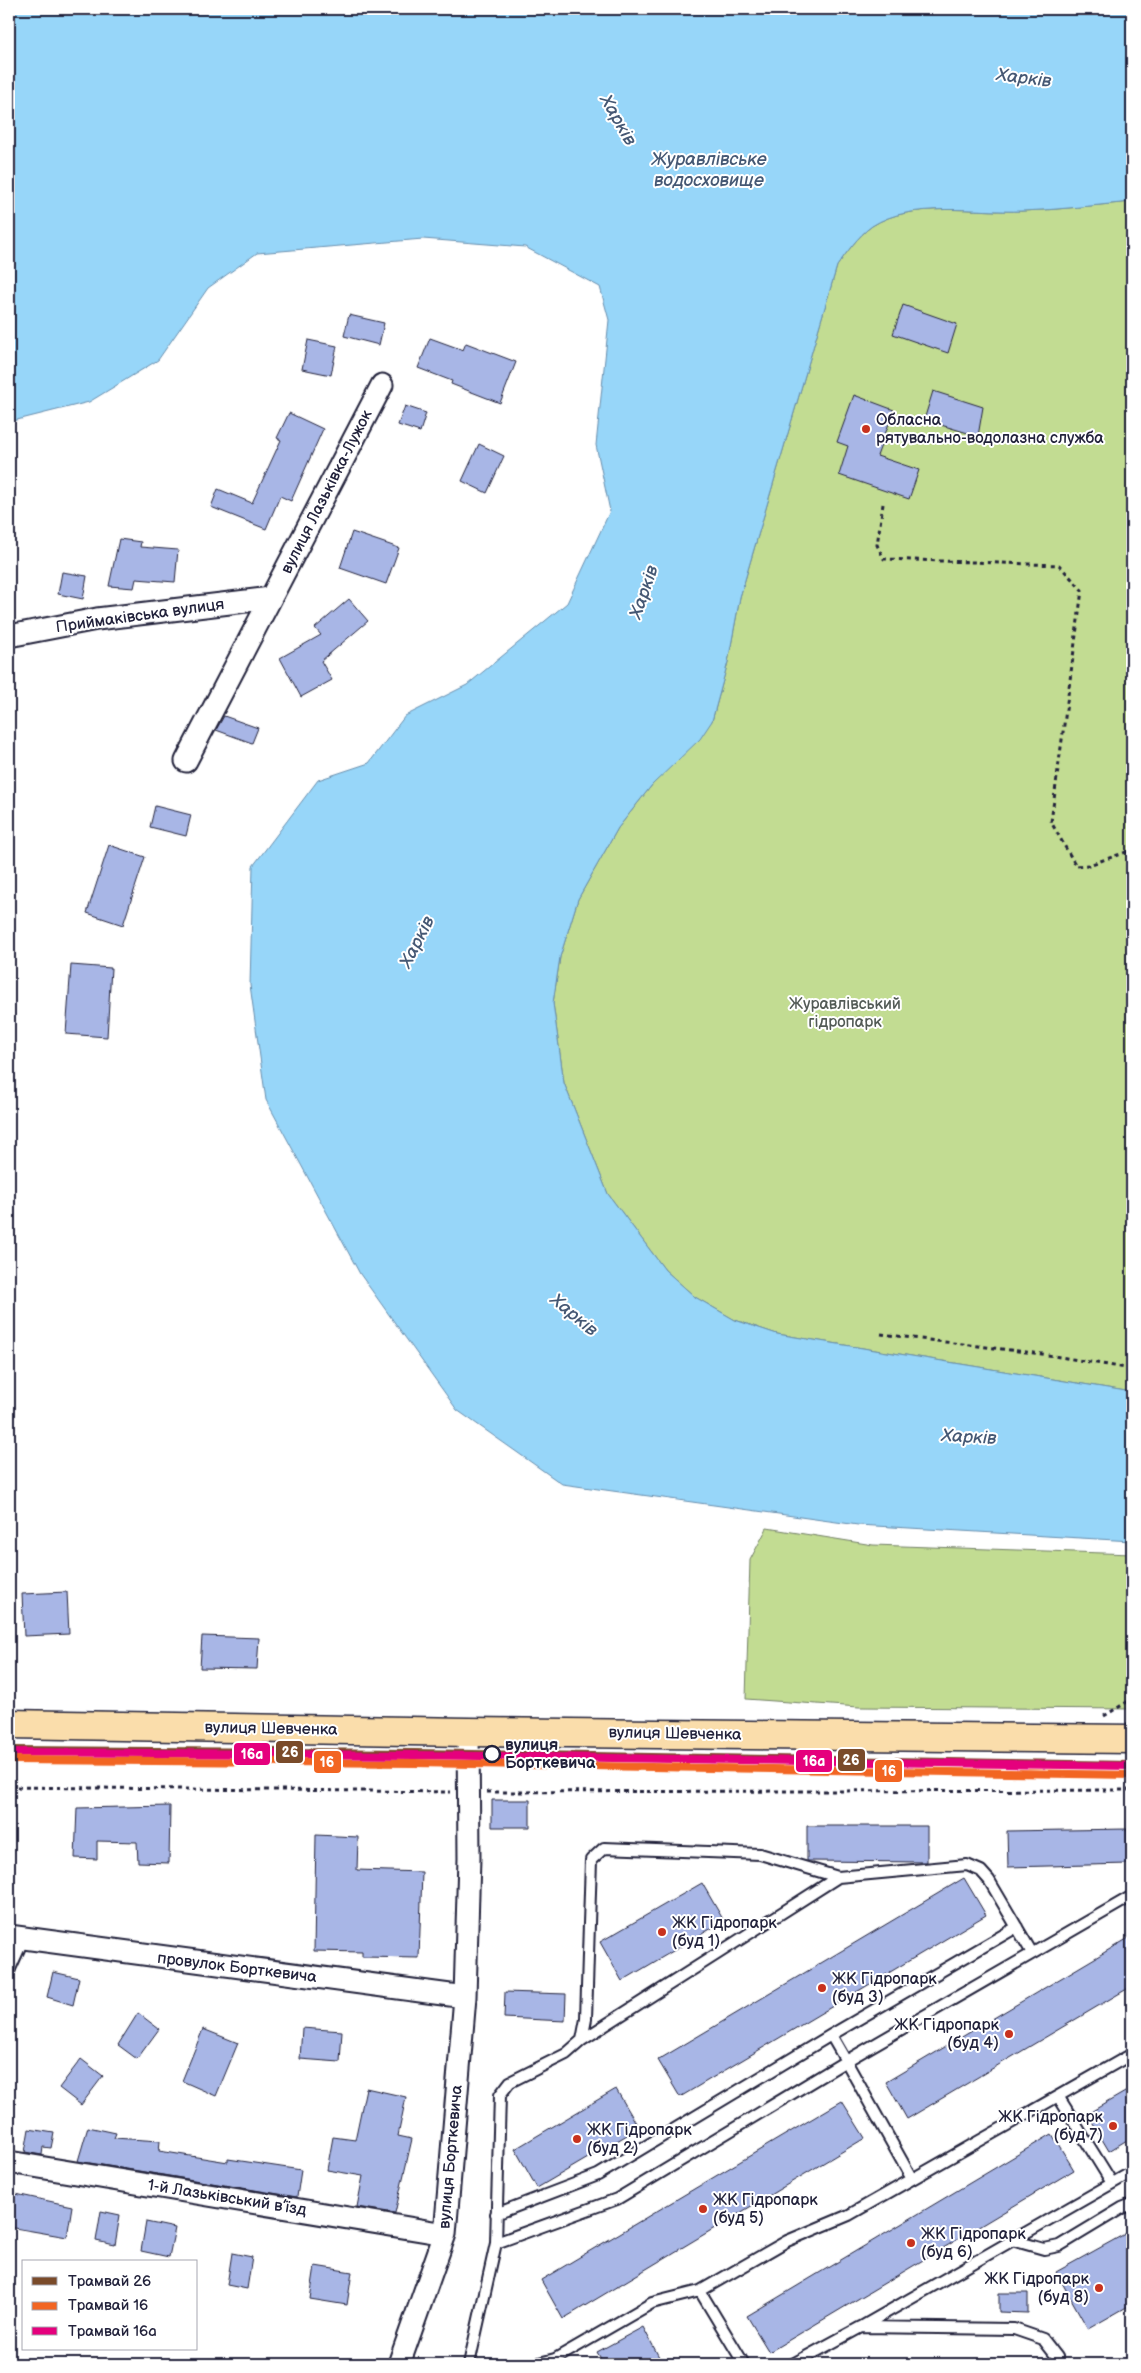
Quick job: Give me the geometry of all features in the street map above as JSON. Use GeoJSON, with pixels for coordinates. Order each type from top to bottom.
{"type":"FeatureCollection","features":[{"type":"Feature","properties":{"kind":"main road","name":"вулиця Шевченка"},"geometry":{"type":"LineString","coordinates":[[9,1724],[468,1732],[1132,1739]]}},
{"type":"Feature","properties":{"kind":"street","name":"вулиця Лазьківка-Лужок"},"geometry":{"type":"LineString","coordinates":[[186,761],[382,385]]}},
{"type":"Feature","properties":{"kind":"street","name":"Приймаківська вулиця"},"geometry":{"type":"LineString","coordinates":[[9,636],[97,619],[271,598]]}},
{"type":"Feature","properties":{"kind":"street","name":"вулиця Борткевича"},"geometry":{"type":"LineString","coordinates":[[400,2364],[445,2234],[465,1998],[468,1732]]}},
{"type":"Feature","properties":{"kind":"street","name":"провулок Борткевича"},"geometry":{"type":"LineString","coordinates":[[16,1938],[465,1998]]}},
{"type":"Feature","properties":{"kind":"street","name":"1-й Лазьківський в’їзд"},"geometry":{"type":"LineString","coordinates":[[9,2162],[445,2234]]}},
{"type":"Feature","properties":{"kind":"lane"},"geometry":{"type":"LineString","coordinates":[[582,2040],[586,2019],[591,1860],[604,1848],[760,1854],[838,1877],[967,1865],[981,1871],[989,1880],[1032,1953]]}},
{"type":"Feature","properties":{"kind":"lane"},"geometry":{"type":"LineString","coordinates":[[469,2364],[496,2243],[500,2095],[510,2082],[566,2054],[582,2040],[838,1877]]}},
{"type":"Feature","properties":{"kind":"lane"},"geometry":{"type":"LineString","coordinates":[[496,2243],[617,2199],[846,2062],[1132,1896]]}},
{"type":"Feature","properties":{"kind":"lane"},"geometry":{"type":"LineString","coordinates":[[496,2214],[598,2175],[831,2035],[1017,1927]]}},
{"type":"Feature","properties":{"kind":"lane"},"geometry":{"type":"LineString","coordinates":[[9,1971],[16,1938]]}},
{"type":"Feature","properties":{"kind":"lane"},"geometry":{"type":"LineString","coordinates":[[831,2035],[912,2179]]}},
{"type":"Feature","properties":{"kind":"lane"},"geometry":{"type":"LineString","coordinates":[[535,2364],[555,2360],[652,2303],[700,2291],[787,2240],[849,2215],[1132,2054]]}},
{"type":"Feature","properties":{"kind":"lane"},"geometry":{"type":"LineString","coordinates":[[1058,2096],[1112,2183]]}},
{"type":"Feature","properties":{"kind":"lane"},"geometry":{"type":"LineString","coordinates":[[794,2364],[1132,2172]]}},
{"type":"Feature","properties":{"kind":"lane"},"geometry":{"type":"LineString","coordinates":[[1012,2240],[1044,2248],[1059,2246],[1122,2208],[1132,2204]]}},
{"type":"Feature","properties":{"kind":"lane"},"geometry":{"type":"LineString","coordinates":[[700,2291],[744,2364]]}},
{"type":"Feature","properties":{"kind":"lane"},"geometry":{"type":"LineString","coordinates":[[861,2327],[1014,2329],[1043,2339],[1057,2357],[1053,2364]]}},
{"type":"Feature","properties":{"kind":"path"},"geometry":{"type":"LineString","coordinates":[[883,504],[877,544],[884,559],[1059,565],[1082,590],[1050,822],[1076,866],[1089,865],[1132,850]]}},
{"type":"Feature","properties":{"kind":"path"},"geometry":{"type":"LineString","coordinates":[[881,1334],[1042,1354],[1132,1369]]}},
{"type":"Feature","properties":{"kind":"path"},"geometry":{"type":"LineString","coordinates":[[1103,1717],[1132,1699]]}},
{"type":"Feature","properties":{"kind":"path"},"geometry":{"type":"LineString","coordinates":[[9,1787],[468,1792],[1132,1790]]}},
{"type":"Feature","properties":{"kind":"green space","name":"Журавлівський гідропарк"},"geometry":{"type":"Polygon","coordinates":[[[1132,202],[1132,1392],[777,1334],[735,1320],[695,1297],[665,1270],[608,1194],[564,1083],[553,1003],[560,957],[578,899],[618,828],[652,785],[712,721],[728,662],[740,597],[837,266],[857,239],[872,226],[888,218],[906,213],[925,210],[1004,211],[1064,209],[1132,202]]]}},
{"type":"Feature","properties":{"kind":"green space"},"geometry":{"type":"Polygon","coordinates":[[[767,1528],[873,1545],[1132,1554],[1132,1709],[859,1707],[746,1699],[750,1560],[767,1528]]]}},
{"type":"Feature","properties":{"kind":"water","name":"Журавлівське водосховище"},"geometry":{"type":"Polygon","coordinates":[[[9,9],[1132,9],[1132,202],[1064,209],[1004,211],[925,210],[906,213],[888,218],[872,226],[857,239],[837,266],[740,597],[728,662],[712,721],[700,739],[652,785],[618,828],[578,899],[560,957],[553,1003],[564,1083],[608,1194],[665,1270],[695,1297],[735,1320],[777,1334],[1132,1392],[1132,1541],[858,1525],[562,1484],[457,1410],[360,1274],[266,1100],[250,985],[253,866],[318,780],[369,763],[405,716],[467,685],[567,603],[610,511],[596,445],[609,320],[600,287],[525,247],[423,239],[257,253],[208,288],[158,360],[89,402],[9,422],[9,9]]]}},
{"type":"Feature","properties":{"kind":"building"},"geometry":{"type":"Polygon","coordinates":[[[903,305],[957,324],[948,353],[893,334],[903,305]]]}},
{"type":"Feature","properties":{"kind":"building"},"geometry":{"type":"Polygon","coordinates":[[[349,315],[384,323],[379,345],[344,336],[349,315]]]}},
{"type":"Feature","properties":{"kind":"building"},"geometry":{"type":"Polygon","coordinates":[[[430,338],[463,350],[466,343],[516,362],[500,403],[451,384],[452,381],[418,368],[430,338]]]}},
{"type":"Feature","properties":{"kind":"building"},"geometry":{"type":"Polygon","coordinates":[[[308,340],[337,346],[331,375],[302,369],[308,340]]]}},
{"type":"Feature","properties":{"kind":"building"},"geometry":{"type":"Polygon","coordinates":[[[933,391],[983,407],[978,436],[924,420],[933,391]]]}},
{"type":"Feature","properties":{"kind":"building"},"geometry":{"type":"Polygon","coordinates":[[[854,395],[894,410],[877,456],[919,470],[909,499],[839,475],[848,446],[837,442],[854,395]]]}},
{"type":"Feature","properties":{"kind":"building"},"geometry":{"type":"Polygon","coordinates":[[[405,406],[426,413],[420,432],[398,425],[405,406]]]}},
{"type":"Feature","properties":{"kind":"building"},"geometry":{"type":"Polygon","coordinates":[[[289,413],[323,429],[291,501],[280,496],[266,529],[211,507],[218,489],[252,503],[281,440],[277,438],[289,413]]]}},
{"type":"Feature","properties":{"kind":"building"},"geometry":{"type":"Polygon","coordinates":[[[479,444],[504,456],[487,493],[462,481],[479,444]]]}},
{"type":"Feature","properties":{"kind":"building"},"geometry":{"type":"Polygon","coordinates":[[[352,532],[399,548],[386,584],[340,568],[352,532]]]}},
{"type":"Feature","properties":{"kind":"building"},"geometry":{"type":"Polygon","coordinates":[[[119,539],[141,542],[140,547],[178,550],[175,582],[136,579],[134,588],[109,586],[119,539]]]}},
{"type":"Feature","properties":{"kind":"building"},"geometry":{"type":"Polygon","coordinates":[[[62,572],[87,576],[83,599],[58,594],[62,572]]]}},
{"type":"Feature","properties":{"kind":"building"},"geometry":{"type":"Polygon","coordinates":[[[349,599],[368,621],[321,661],[332,680],[301,697],[280,658],[321,635],[315,628],[349,599]]]}},
{"type":"Feature","properties":{"kind":"building"},"geometry":{"type":"Polygon","coordinates":[[[224,716],[258,728],[252,743],[216,730],[224,716]]]}},
{"type":"Feature","properties":{"kind":"building"},"geometry":{"type":"Polygon","coordinates":[[[155,806],[191,815],[186,836],[150,827],[155,806]]]}},
{"type":"Feature","properties":{"kind":"building"},"geometry":{"type":"Polygon","coordinates":[[[109,845],[145,857],[123,925],[87,913],[109,845]]]}},
{"type":"Feature","properties":{"kind":"building"},"geometry":{"type":"Polygon","coordinates":[[[71,965],[111,968],[107,1037],[66,1034],[71,965]]]}},
{"type":"Feature","properties":{"kind":"building"},"geometry":{"type":"Polygon","coordinates":[[[67,1592],[69,1634],[24,1636],[22,1594],[67,1592]]]}},
{"type":"Feature","properties":{"kind":"building"},"geometry":{"type":"Polygon","coordinates":[[[202,1636],[259,1638],[257,1669],[200,1668],[202,1636]]]}},
{"type":"Feature","properties":{"kind":"building"},"geometry":{"type":"Polygon","coordinates":[[[492,1800],[530,1800],[530,1827],[492,1827],[492,1800]]]}},
{"type":"Feature","properties":{"kind":"building"},"geometry":{"type":"Polygon","coordinates":[[[170,1806],[169,1863],[138,1862],[137,1842],[97,1841],[97,1859],[75,1858],[77,1808],[170,1806]]]}},
{"type":"Feature","properties":{"kind":"building"},"geometry":{"type":"Polygon","coordinates":[[[807,1826],[927,1826],[927,1862],[807,1861],[807,1826]]]}},
{"type":"Feature","properties":{"kind":"building"},"geometry":{"type":"Polygon","coordinates":[[[1127,1829],[1128,1864],[1008,1867],[1007,1831],[1127,1829]]]}},
{"type":"Feature","properties":{"kind":"building"},"geometry":{"type":"Polygon","coordinates":[[[316,1835],[358,1837],[357,1870],[422,1872],[419,1958],[362,1957],[362,1952],[314,1951],[316,1835]]]}},
{"type":"Feature","properties":{"kind":"building","name":"ЖК Гідропарк (буд 3)"},"geometry":{"type":"Polygon","coordinates":[[[964,1878],[986,1915],[680,2097],[658,2060],[964,1878]]]}},
{"type":"Feature","properties":{"kind":"building","name":"ЖК Гідропарк (буд 1)"},"geometry":{"type":"Polygon","coordinates":[[[702,1883],[724,1921],[622,1981],[600,1942],[702,1883]]]}},
{"type":"Feature","properties":{"kind":"building","name":"ЖК Гідропарк (буд 4)"},"geometry":{"type":"Polygon","coordinates":[[[1132,1936],[1132,1986],[907,2119],[886,2082],[1132,1936]]]}},
{"type":"Feature","properties":{"kind":"building"},"geometry":{"type":"Polygon","coordinates":[[[53,1972],[79,1978],[73,2005],[47,1997],[53,1972]]]}},
{"type":"Feature","properties":{"kind":"building"},"geometry":{"type":"Polygon","coordinates":[[[505,1992],[566,1994],[565,2021],[504,2018],[505,1992]]]}},
{"type":"Feature","properties":{"kind":"building"},"geometry":{"type":"Polygon","coordinates":[[[138,2013],[159,2029],[137,2059],[118,2045],[138,2013]]]}},
{"type":"Feature","properties":{"kind":"building"},"geometry":{"type":"Polygon","coordinates":[[[302,2028],[342,2031],[340,2062],[300,2059],[302,2028]]]}},
{"type":"Feature","properties":{"kind":"building"},"geometry":{"type":"Polygon","coordinates":[[[203,2029],[238,2043],[216,2096],[182,2081],[203,2029]]]}},
{"type":"Feature","properties":{"kind":"building"},"geometry":{"type":"Polygon","coordinates":[[[81,2059],[103,2076],[81,2105],[59,2088],[81,2059]]]}},
{"type":"Feature","properties":{"kind":"building"},"geometry":{"type":"Polygon","coordinates":[[[366,2088],[406,2097],[398,2136],[412,2139],[395,2213],[357,2207],[363,2176],[327,2170],[333,2137],[355,2140],[366,2088]]]}},
{"type":"Feature","properties":{"kind":"building","name":"ЖК Гідропарк (буд 7)"},"geometry":{"type":"Polygon","coordinates":[[[1132,2088],[1132,2137],[1109,2151],[1087,2114],[1132,2088]]]}},
{"type":"Feature","properties":{"kind":"building","name":"ЖК Гідропарк (буд 2)"},"geometry":{"type":"Polygon","coordinates":[[[616,2089],[639,2128],[537,2188],[515,2149],[616,2089]]]}},
{"type":"Feature","properties":{"kind":"building","name":"ЖК Гідропарк (буд 5)"},"geometry":{"type":"Polygon","coordinates":[[[842,2101],[865,2138],[563,2319],[541,2280],[842,2101]]]}},
{"type":"Feature","properties":{"kind":"building"},"geometry":{"type":"Polygon","coordinates":[[[88,2127],[116,2133],[114,2138],[160,2141],[159,2151],[228,2162],[228,2159],[301,2170],[297,2197],[78,2161],[88,2127]]]}},
{"type":"Feature","properties":{"kind":"building"},"geometry":{"type":"Polygon","coordinates":[[[29,2129],[54,2133],[51,2148],[43,2147],[42,2155],[25,2152],[29,2129]]]}},
{"type":"Feature","properties":{"kind":"building","name":"ЖК Гідропарк (буд 6)"},"geometry":{"type":"Polygon","coordinates":[[[1052,2134],[1074,2170],[769,2352],[747,2316],[1052,2134]]]}},
{"type":"Feature","properties":{"kind":"building"},"geometry":{"type":"Polygon","coordinates":[[[11,2193],[72,2206],[67,2237],[9,2227],[11,2193]]]}},
{"type":"Feature","properties":{"kind":"building"},"geometry":{"type":"Polygon","coordinates":[[[101,2211],[120,2215],[115,2245],[96,2241],[101,2211]]]}},
{"type":"Feature","properties":{"kind":"building"},"geometry":{"type":"Polygon","coordinates":[[[146,2222],[175,2228],[169,2257],[141,2251],[146,2222]]]}},
{"type":"Feature","properties":{"kind":"building","name":"ЖК Гідропарк (буд 8)"},"geometry":{"type":"Polygon","coordinates":[[[1132,2230],[1132,2304],[1088,2329],[1056,2272],[1132,2230]]]}},
{"type":"Feature","properties":{"kind":"building"},"geometry":{"type":"Polygon","coordinates":[[[232,2253],[252,2257],[247,2289],[227,2285],[232,2253]]]}},
{"type":"Feature","properties":{"kind":"building"},"geometry":{"type":"Polygon","coordinates":[[[315,2266],[352,2272],[347,2305],[310,2299],[315,2266]]]}},
{"type":"Feature","properties":{"kind":"building"},"geometry":{"type":"Polygon","coordinates":[[[999,2293],[1028,2293],[1028,2313],[999,2312],[999,2293]]]}},
{"type":"Feature","properties":{"kind":"building"},"geometry":{"type":"Polygon","coordinates":[[[643,2327],[659,2357],[646,2364],[604,2364],[597,2352],[643,2327]]]}},
{"type":"Feature","properties":{"kind":"tram line","name":"26"},"geometry":{"type":"LineString","coordinates":[[9,1750],[414,1753],[1132,1765]]}},
{"type":"Feature","properties":{"kind":"tram line","name":"16a"},"geometry":{"type":"LineString","coordinates":[[9,1752],[414,1755],[1132,1766]]}},
{"type":"Feature","properties":{"kind":"tram line","name":"16"},"geometry":{"type":"LineString","coordinates":[[9,1760],[414,1763],[1132,1775]]}},
{"type":"Feature","properties":{"kind":"place","name":"Обласна рятувально-водолазна служба"},"geometry":{"type":"Point","coordinates":[866,429]}},
{"type":"Feature","properties":{"kind":"place","name":"вулиця Борткевича"},"geometry":{"type":"Point","coordinates":[492,1754]}},
{"type":"Feature","properties":{"kind":"place","name":"ЖК Гідропарк (буд 1)"},"geometry":{"type":"Point","coordinates":[662,1932]}},
{"type":"Feature","properties":{"kind":"place","name":"ЖК Гідропарк (буд 3)"},"geometry":{"type":"Point","coordinates":[822,1988]}},
{"type":"Feature","properties":{"kind":"place","name":"ЖК Гідропарк (буд 4)"},"geometry":{"type":"Point","coordinates":[1009,2034]}},
{"type":"Feature","properties":{"kind":"place","name":"ЖК Гідропарк (буд 7)"},"geometry":{"type":"Point","coordinates":[1113,2126]}},
{"type":"Feature","properties":{"kind":"place","name":"ЖК Гідропарк (буд 2)"},"geometry":{"type":"Point","coordinates":[577,2139]}},
{"type":"Feature","properties":{"kind":"place","name":"ЖК Гідропарк (буд 5)"},"geometry":{"type":"Point","coordinates":[703,2209]}},
{"type":"Feature","properties":{"kind":"place","name":"ЖК Гідропарк (буд 6)"},"geometry":{"type":"Point","coordinates":[911,2243]}},
{"type":"Feature","properties":{"kind":"place","name":"ЖК Гідропарк (буд 8)"},"geometry":{"type":"Point","coordinates":[1099,2288]}},
{"type":"Feature","properties":{"kind":"water label","name":"Харків"},"geometry":{"type":"Point","coordinates":[1024,78]}},
{"type":"Feature","properties":{"kind":"water label","name":"Харків"},"geometry":{"type":"Point","coordinates":[618,120]}},
{"type":"Feature","properties":{"kind":"water label","name":"Харків"},"geometry":{"type":"Point","coordinates":[644,592]}},
{"type":"Feature","properties":{"kind":"water label","name":"Харків"},"geometry":{"type":"Point","coordinates":[417,942]}},
{"type":"Feature","properties":{"kind":"water label","name":"Харків"},"geometry":{"type":"Point","coordinates":[574,1315]}},
{"type":"Feature","properties":{"kind":"water label","name":"Харків"},"geometry":{"type":"Point","coordinates":[969,1437]}}]}
